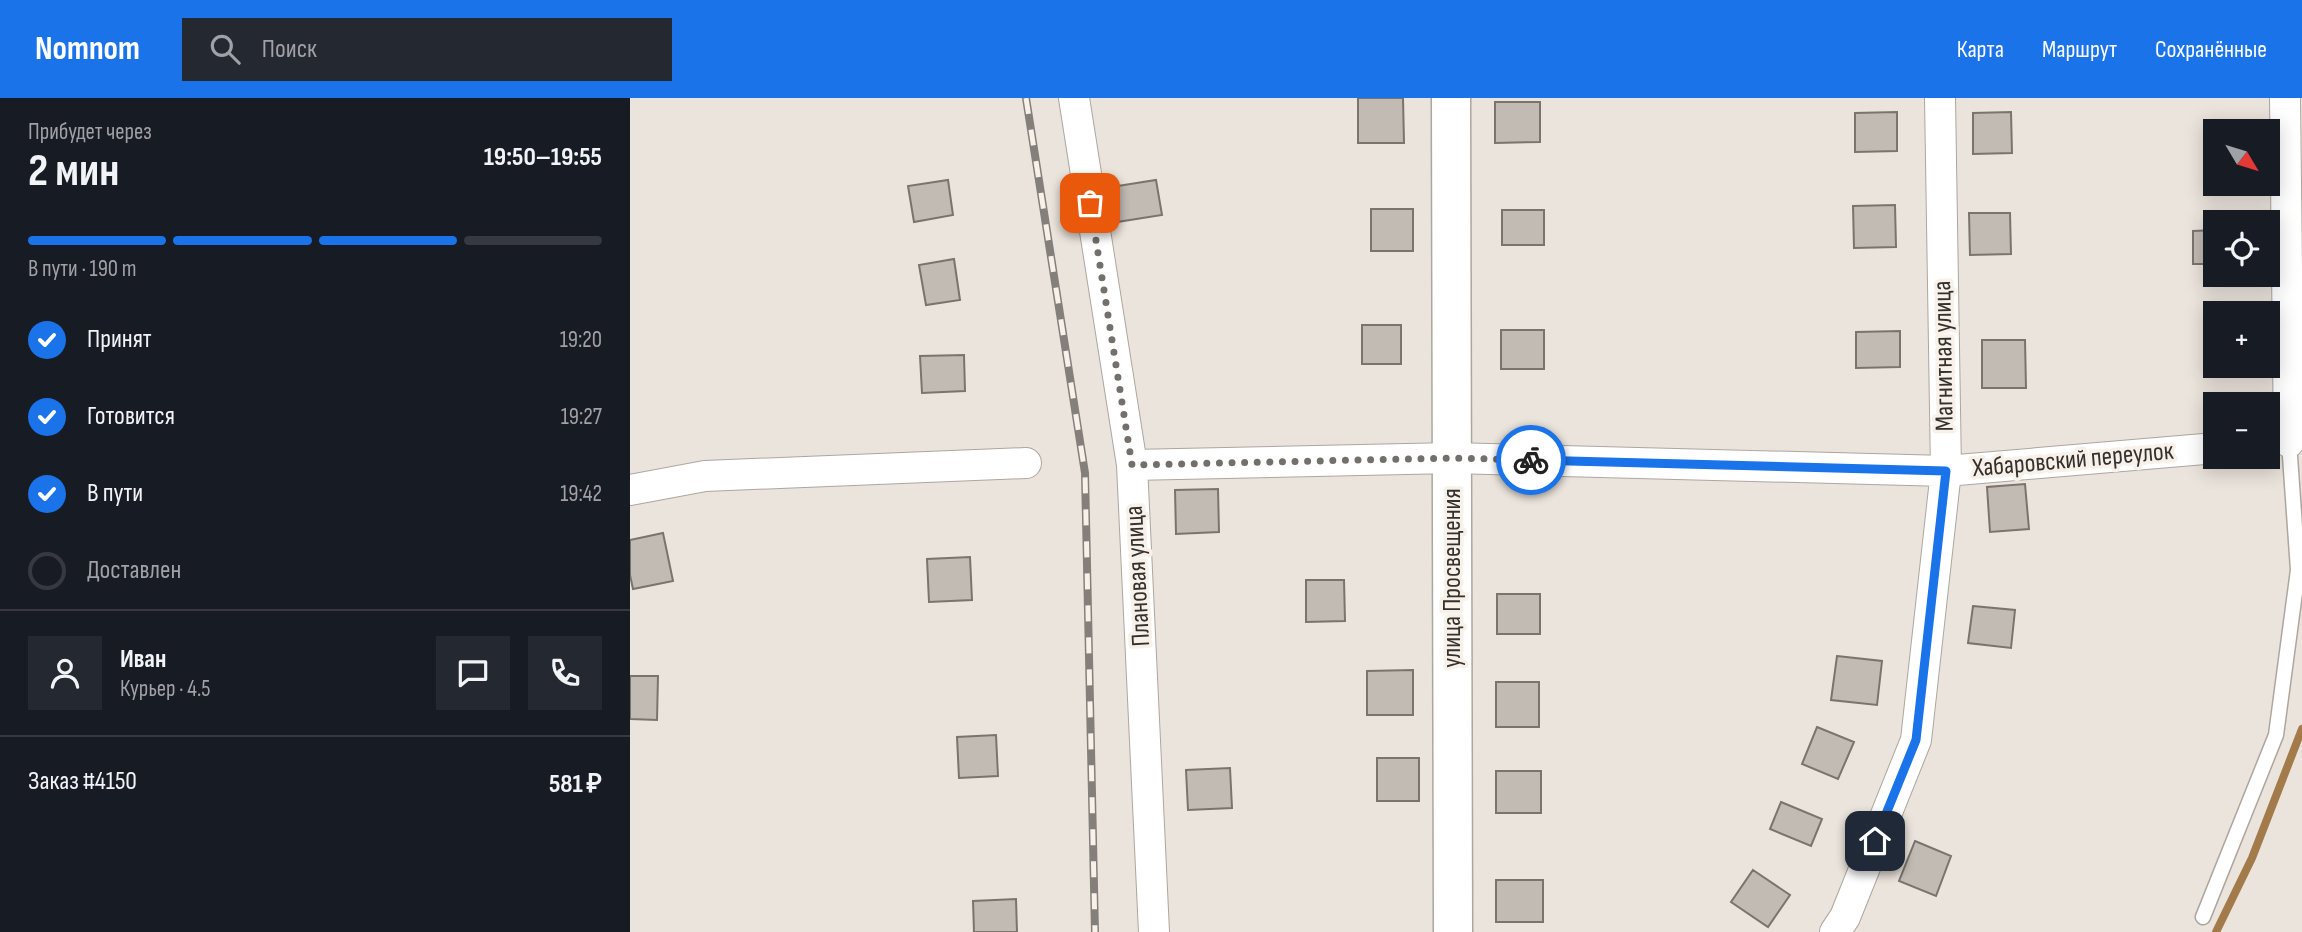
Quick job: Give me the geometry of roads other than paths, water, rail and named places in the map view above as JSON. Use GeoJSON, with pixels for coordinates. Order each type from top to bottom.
{"type":"FeatureCollection","features":[{"type":"Feature","properties":{"kind":"street","name":"Плановая улица"},"geometry":{"type":"LineString","coordinates":[[1074,98],[1132,465],[1154,932]]}},
{"type":"Feature","properties":{"kind":"street","name":"улица Просвещения"},"geometry":{"type":"LineString","coordinates":[[1451,98],[1453,932]]}},
{"type":"Feature","properties":{"kind":"street","name":"Магнитная улица"},"geometry":{"type":"LineString","coordinates":[[1835,932],[1845,917],[1916,740],[1946,471],[1940,98]]}},
{"type":"Feature","properties":{"kind":"street"},"geometry":{"type":"LineString","coordinates":[[2285,98],[2286,442]]}},
{"type":"Feature","properties":{"kind":"street","name":"Хабаровский переулок"},"geometry":{"type":"LineString","coordinates":[[1132,465],[1452,458],[1946,471],[2203,449]]}},
{"type":"Feature","properties":{"kind":"street"},"geometry":{"type":"LineString","coordinates":[[630,490],[705,476],[1026,463]]}},
{"type":"Feature","properties":{"kind":"lane"},"geometry":{"type":"LineString","coordinates":[[2203,917],[2276,735],[2298,570],[2286,442]]}},
{"type":"Feature","properties":{"kind":"waterway"},"geometry":{"type":"LineString","coordinates":[[2216,932],[2252,858],[2302,729]]}},
{"type":"Feature","properties":{"kind":"railway"},"geometry":{"type":"LineString","coordinates":[[1026,98],[1085,473],[1095,932]]}}]}
